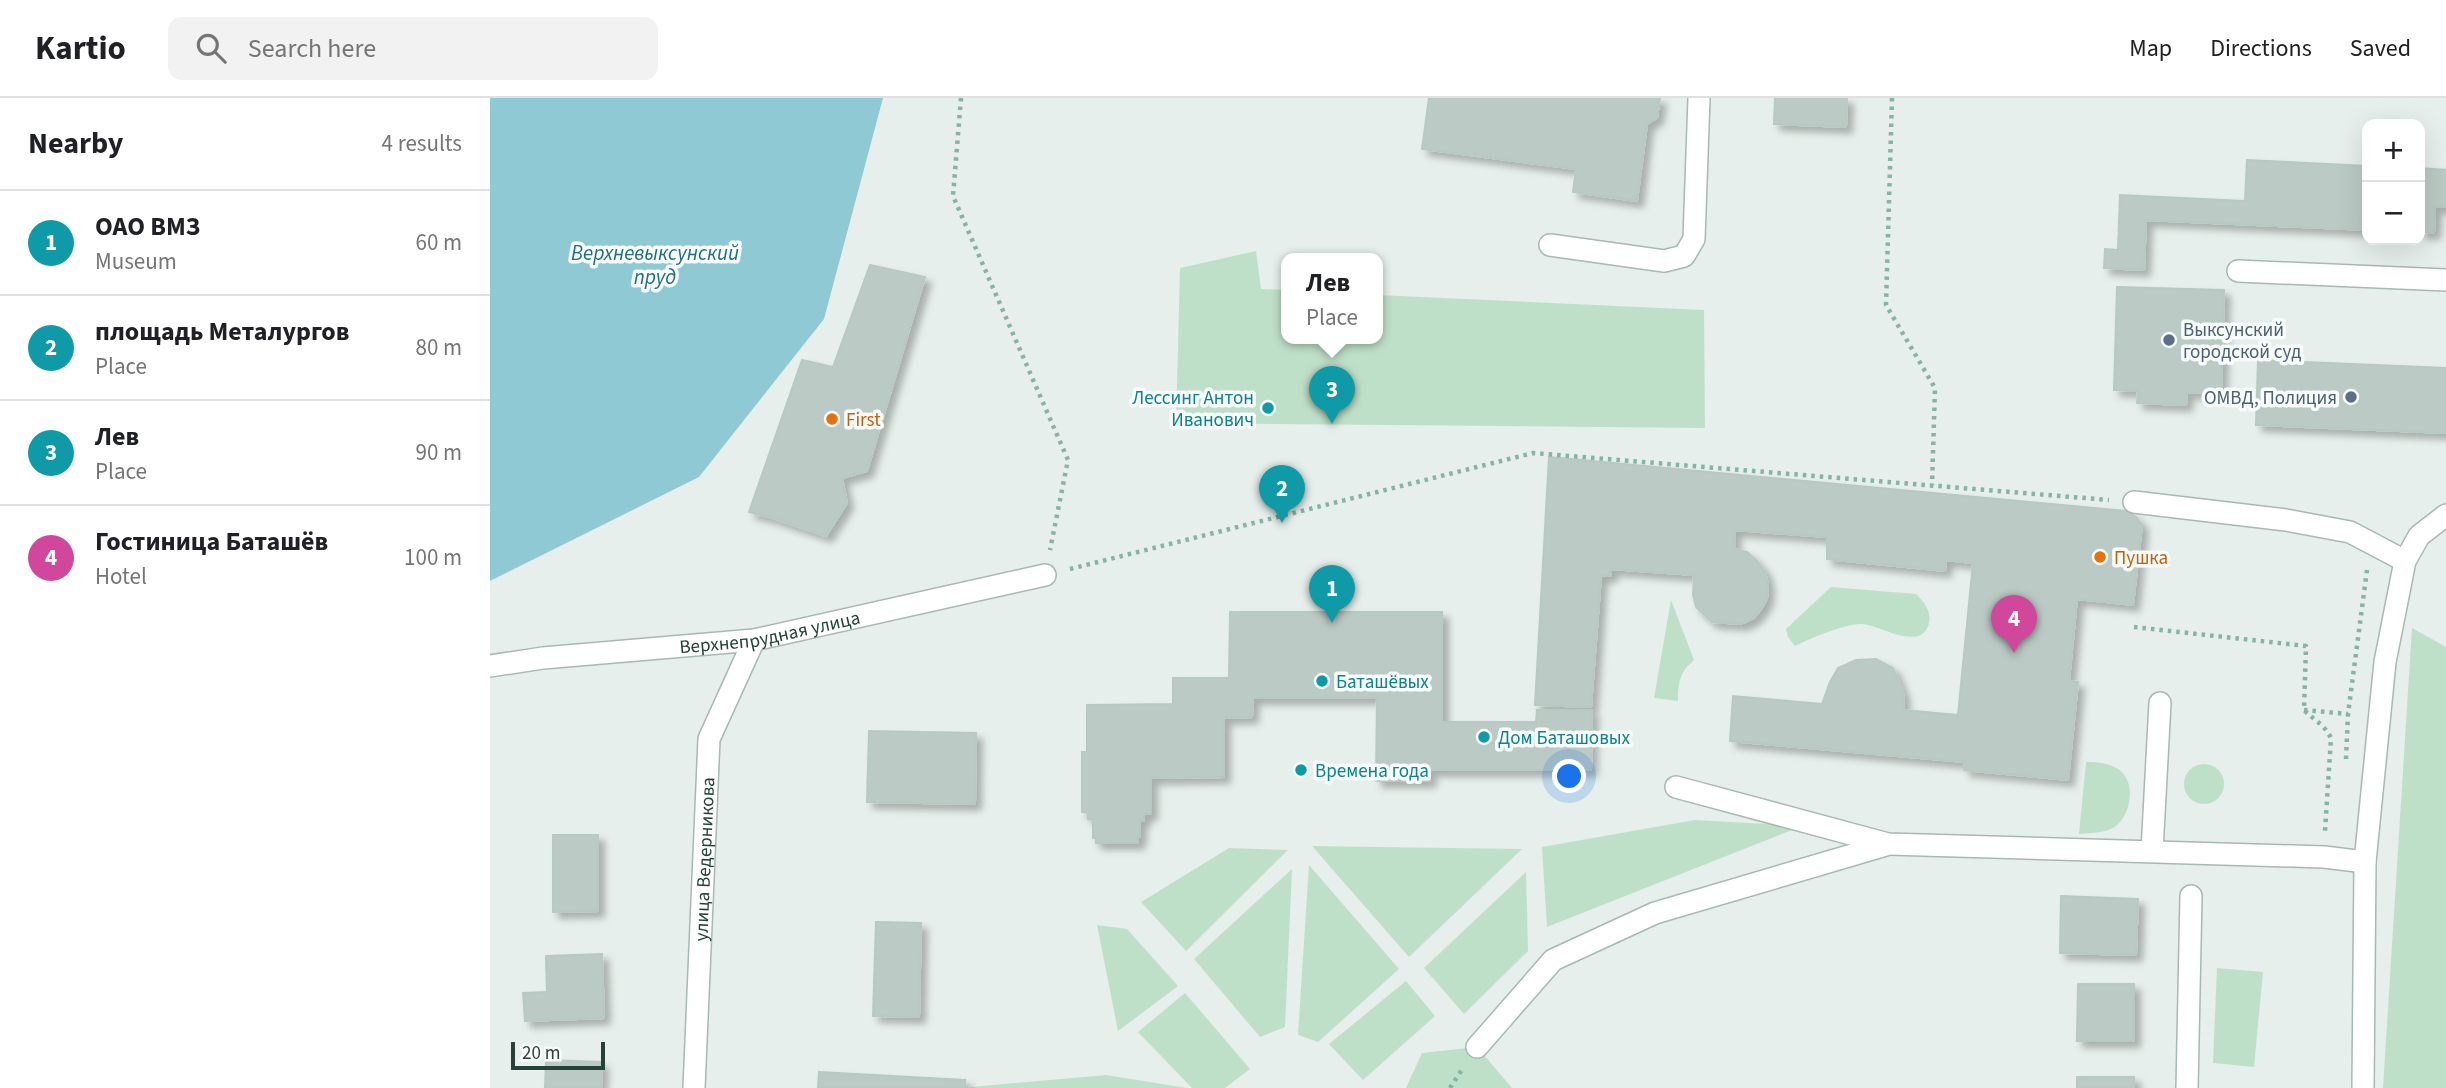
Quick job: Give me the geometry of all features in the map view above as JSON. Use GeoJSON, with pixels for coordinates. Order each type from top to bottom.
{"type":"FeatureCollection","features":[{"type":"Feature","properties":{"kind":"street"},"geometry":{"type":"LineString","coordinates":[[1550,245],[1664,261],[1684,256],[1694,239],[1699,98]]}},
{"type":"Feature","properties":{"kind":"street"},"geometry":{"type":"LineString","coordinates":[[2238,271],[2446,280]]}},
{"type":"Feature","properties":{"kind":"street"},"geometry":{"type":"LineString","coordinates":[[2134,502],[2286,520],[2350,532],[2405,561]]}},
{"type":"Feature","properties":{"kind":"street"},"geometry":{"type":"LineString","coordinates":[[2362,1088],[2365,862],[2385,662],[2405,561],[2419,536],[2446,515]]}},
{"type":"Feature","properties":{"kind":"street","name":"Верхнепрудная улица"},"geometry":{"type":"LineString","coordinates":[[490,666],[543,658],[754,640],[1045,575]]}},
{"type":"Feature","properties":{"kind":"street","name":"улица Ведерникова"},"geometry":{"type":"LineString","coordinates":[[694,1088],[709,739],[754,640]]}},
{"type":"Feature","properties":{"kind":"street"},"geometry":{"type":"LineString","coordinates":[[2152,851],[2160,703]]}},
{"type":"Feature","properties":{"kind":"street"},"geometry":{"type":"LineString","coordinates":[[1676,787],[1888,844],[2324,857],[2365,862]]}},
{"type":"Feature","properties":{"kind":"street"},"geometry":{"type":"LineString","coordinates":[[1477,1047],[1553,960],[1655,913],[1888,844]]}},
{"type":"Feature","properties":{"kind":"street"},"geometry":{"type":"LineString","coordinates":[[2187,1088],[2190,896]]}},
{"type":"Feature","properties":{"kind":"path"},"geometry":{"type":"LineString","coordinates":[[961,98],[953,196],[1068,460],[1045,575],[1533,453],[2134,502]]}},
{"type":"Feature","properties":{"kind":"path"},"geometry":{"type":"LineString","coordinates":[[1892,98],[1886,305],[1935,388],[1932,485]]}},
{"type":"Feature","properties":{"kind":"path"},"geometry":{"type":"LineString","coordinates":[[2134,627],[2306,646],[2304,710],[2325,725],[2331,738],[2324,857]]}},
{"type":"Feature","properties":{"kind":"path"},"geometry":{"type":"LineString","coordinates":[[2304,710],[2348,714]]}},
{"type":"Feature","properties":{"kind":"green space"},"geometry":{"type":"Polygon","coordinates":[[[1256,251],[1261,289],[1281,290],[1281,344],[1383,344],[1383,295],[1704,310],[1705,428],[1176,423],[1180,268],[1256,251]]]}},
{"type":"Feature","properties":{"kind":"green space"},"geometry":{"type":"Polygon","coordinates":[[[1831,587],[1916,594],[1928,611],[1929,623],[1925,632],[1909,637],[1870,625],[1855,624],[1795,646],[1786,629],[1831,587]]]}},
{"type":"Feature","properties":{"kind":"green space"},"geometry":{"type":"Polygon","coordinates":[[[1671,600],[1694,660],[1681,678],[1678,701],[1654,698],[1671,600]]]}},
{"type":"Feature","properties":{"kind":"green space"},"geometry":{"type":"Polygon","coordinates":[[[2412,628],[2446,647],[2446,1088],[2383,1088],[2412,628]]]}},
{"type":"Feature","properties":{"kind":"green space"},"geometry":{"type":"Polygon","coordinates":[[[2086,762],[2110,765],[2122,772],[2129,785],[2130,800],[2125,815],[2113,828],[2079,834],[2086,762]]]}},
{"type":"Feature","properties":{"kind":"green space"},"geometry":{"type":"Polygon","coordinates":[[[2204,764],[2212,765],[2218,770],[2223,776],[2223,792],[2218,798],[2212,803],[2204,804],[2196,803],[2190,798],[2185,792],[2184,784],[2185,776],[2190,770],[2196,765],[2204,764]]]}},
{"type":"Feature","properties":{"kind":"green space"},"geometry":{"type":"Polygon","coordinates":[[[1695,820],[1802,826],[1547,927],[1542,847],[1695,820]]]}},
{"type":"Feature","properties":{"kind":"green space"},"geometry":{"type":"Polygon","coordinates":[[[1312,846],[1522,849],[1409,957],[1312,846]]]}},
{"type":"Feature","properties":{"kind":"green space"},"geometry":{"type":"Polygon","coordinates":[[[1229,848],[1288,850],[1186,951],[1141,902],[1229,848]]]}},
{"type":"Feature","properties":{"kind":"green space"},"geometry":{"type":"Polygon","coordinates":[[[1309,865],[1399,969],[1318,1042],[1298,1035],[1309,865]]]}},
{"type":"Feature","properties":{"kind":"green space"},"geometry":{"type":"Polygon","coordinates":[[[1292,869],[1285,1027],[1260,1037],[1194,959],[1292,869]]]}},
{"type":"Feature","properties":{"kind":"green space"},"geometry":{"type":"Polygon","coordinates":[[[1526,872],[1528,951],[1464,1014],[1424,968],[1526,872]]]}},
{"type":"Feature","properties":{"kind":"green space"},"geometry":{"type":"Polygon","coordinates":[[[1097,925],[1127,929],[1178,986],[1118,1031],[1097,925]]]}},
{"type":"Feature","properties":{"kind":"green space"},"geometry":{"type":"Polygon","coordinates":[[[2217,968],[2263,972],[2254,1067],[2213,1063],[2217,968]]]}},
{"type":"Feature","properties":{"kind":"green space"},"geometry":{"type":"Polygon","coordinates":[[[1406,981],[1435,1016],[1363,1080],[1329,1044],[1406,981]]]}},
{"type":"Feature","properties":{"kind":"green space"},"geometry":{"type":"Polygon","coordinates":[[[1185,993],[1250,1069],[1225,1088],[1192,1088],[1138,1032],[1185,993]]]}},
{"type":"Feature","properties":{"kind":"green space"},"geometry":{"type":"Polygon","coordinates":[[[1477,1047],[1512,1088],[1406,1088],[1422,1053],[1477,1047]]]}},
{"type":"Feature","properties":{"kind":"green space"},"geometry":{"type":"Polygon","coordinates":[[[1106,1075],[1187,1088],[971,1088],[971,1087],[1106,1075]]]}},
{"type":"Feature","properties":{"kind":"water","name":"Верхневыксунский пруд"},"geometry":{"type":"Polygon","coordinates":[[[490,98],[883,98],[824,319],[699,477],[490,581],[490,98]]]}},
{"type":"Feature","properties":{"kind":"building"},"geometry":{"type":"Polygon","coordinates":[[[1429,98],[1660,98],[1657,118],[1647,124],[1637,201],[1573,192],[1576,169],[1422,149],[1429,98]]]}},
{"type":"Feature","properties":{"kind":"building"},"geometry":{"type":"Polygon","coordinates":[[[1775,98],[1847,98],[1846,127],[1774,124],[1775,98]]]}},
{"type":"Feature","properties":{"kind":"building"},"geometry":{"type":"Polygon","coordinates":[[[2247,160],[2362,166],[2362,230],[2146,220],[2144,270],[2104,268],[2105,249],[2118,250],[2120,195],[2245,201],[2247,160]]]}},
{"type":"Feature","properties":{"kind":"building"},"geometry":{"type":"Polygon","coordinates":[[[2425,168],[2446,170],[2446,207],[2435,207],[2434,233],[2425,232],[2425,168]]]}},
{"type":"Feature","properties":{"kind":"building","name":"First"},"geometry":{"type":"Polygon","coordinates":[[[870,265],[925,277],[867,471],[842,478],[847,503],[826,536],[749,512],[802,360],[833,367],[870,265]]]}},
{"type":"Feature","properties":{"kind":"building","name":"Выксунский городской суд"},"geometry":{"type":"Polygon","coordinates":[[[2117,287],[2224,290],[2221,394],[2187,392],[2186,405],[2137,403],[2138,391],[2114,390],[2117,287]]]}},
{"type":"Feature","properties":{"kind":"building","name":"ОМВД, Полиция"},"geometry":{"type":"Polygon","coordinates":[[[2258,360],[2446,368],[2446,433],[2256,425],[2258,360]]]}},
{"type":"Feature","properties":{"kind":"building"},"geometry":{"type":"Polygon","coordinates":[[[1549,457],[2126,511],[2136,517],[2142,525],[2133,605],[2077,599],[2069,681],[2078,682],[2068,780],[1964,770],[1965,762],[1730,741],[1733,696],[1822,704],[1838,668],[1856,660],[1876,659],[1893,668],[1903,692],[1904,710],[1958,715],[1973,563],[1946,560],[1945,571],[1827,559],[1827,537],[1735,530],[1734,549],[1747,552],[1757,561],[1765,572],[1768,584],[1767,599],[1762,608],[1754,618],[1741,624],[1712,622],[1696,607],[1693,595],[1694,575],[1611,569],[1611,576],[1601,576],[1591,707],[1535,705],[1549,457]]]}},
{"type":"Feature","properties":{"kind":"building","name":"Дом Баташовых"},"geometry":{"type":"Polygon","coordinates":[[[1230,612],[1442,612],[1442,722],[1536,722],[1537,710],[1592,710],[1591,770],[1429,770],[1430,781],[1376,781],[1377,698],[1253,698],[1252,717],[1224,718],[1224,777],[1151,778],[1151,814],[1144,814],[1144,821],[1140,821],[1138,843],[1096,843],[1096,838],[1093,838],[1093,819],[1088,819],[1088,813],[1082,812],[1082,752],[1087,752],[1087,705],[1173,704],[1173,678],[1229,678],[1230,612]]]}},
{"type":"Feature","properties":{"kind":"building"},"geometry":{"type":"Polygon","coordinates":[[[869,731],[976,733],[975,804],[867,802],[869,731]]]}},
{"type":"Feature","properties":{"kind":"building"},"geometry":{"type":"Polygon","coordinates":[[[553,835],[598,835],[598,911],[553,912],[553,835]]]}},
{"type":"Feature","properties":{"kind":"building"},"geometry":{"type":"Polygon","coordinates":[[[2061,896],[2138,899],[2136,955],[2060,953],[2061,896]]]}},
{"type":"Feature","properties":{"kind":"building"},"geometry":{"type":"Polygon","coordinates":[[[876,922],[921,923],[919,1017],[873,1016],[876,922]]]}},
{"type":"Feature","properties":{"kind":"building"},"geometry":{"type":"Polygon","coordinates":[[[602,954],[604,1018],[525,1021],[523,993],[547,992],[546,956],[602,954]]]}},
{"type":"Feature","properties":{"kind":"building"},"geometry":{"type":"Polygon","coordinates":[[[2078,984],[2134,984],[2134,1041],[2077,1041],[2078,984]]]}},
{"type":"Feature","properties":{"kind":"building"},"geometry":{"type":"Polygon","coordinates":[[[546,1060],[602,1062],[601,1088],[545,1088],[546,1060]]]}},
{"type":"Feature","properties":{"kind":"building"},"geometry":{"type":"Polygon","coordinates":[[[819,1072],[965,1080],[965,1088],[818,1088],[819,1072]]]}},
{"type":"Feature","properties":{"kind":"building"},"geometry":{"type":"Polygon","coordinates":[[[2077,1077],[2134,1077],[2134,1088],[2077,1088],[2077,1077]]]}},
{"type":"Feature","properties":{"kind":"place","name":"Выксунский городской суд"},"geometry":{"type":"Point","coordinates":[2169,340]}},
{"type":"Feature","properties":{"kind":"place","name":"ОМВД, Полиция"},"geometry":{"type":"Point","coordinates":[2351,397]}},
{"type":"Feature","properties":{"kind":"place","name":"Лессинг Антон Иванович"},"geometry":{"type":"Point","coordinates":[1268,408]}},
{"type":"Feature","properties":{"kind":"place","name":"First"},"geometry":{"type":"Point","coordinates":[832,419]}},
{"type":"Feature","properties":{"kind":"place","name":"Лев"},"geometry":{"type":"Point","coordinates":[1332,424]}},
{"type":"Feature","properties":{"kind":"place","name":"площадь Металургов"},"geometry":{"type":"Point","coordinates":[1282,523]}},
{"type":"Feature","properties":{"kind":"place","name":"Пушка"},"geometry":{"type":"Point","coordinates":[2100,557]}},
{"type":"Feature","properties":{"kind":"place","name":"ОАО ВМЗ"},"geometry":{"type":"Point","coordinates":[1332,623]}},
{"type":"Feature","properties":{"kind":"place","name":"Гостиница Баташёв"},"geometry":{"type":"Point","coordinates":[2014,653]}},
{"type":"Feature","properties":{"kind":"place","name":"Баташёвых"},"geometry":{"type":"Point","coordinates":[1322,681]}},
{"type":"Feature","properties":{"kind":"place","name":"Дом Баташовых"},"geometry":{"type":"Point","coordinates":[1484,737]}},
{"type":"Feature","properties":{"kind":"place","name":"Времена года"},"geometry":{"type":"Point","coordinates":[1301,770]}}]}
